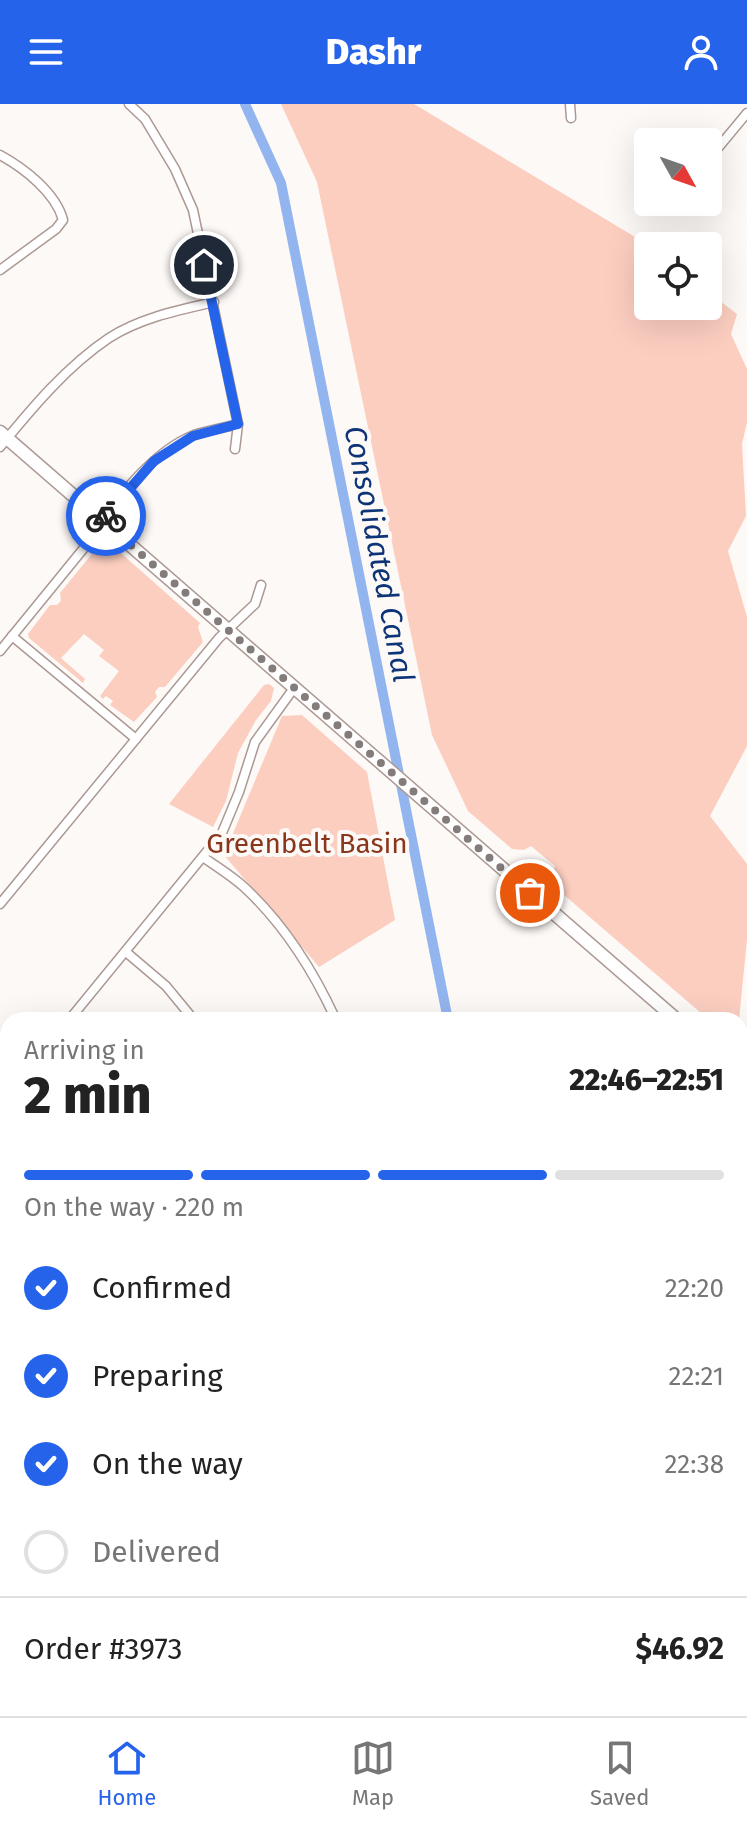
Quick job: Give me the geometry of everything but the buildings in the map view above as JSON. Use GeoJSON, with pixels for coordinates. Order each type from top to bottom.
{"type":"FeatureCollection","features":[{"type":"Feature","properties":{"kind":"street"},"geometry":{"type":"LineString","coordinates":[[129,104],[145,119],[175,169],[193,210],[238,424],[235,449]]}},
{"type":"Feature","properties":{"kind":"street"},"geometry":{"type":"LineString","coordinates":[[570,104],[571,118]]}},
{"type":"Feature","properties":{"kind":"street"},"geometry":{"type":"LineString","coordinates":[[722,143],[747,113]]}},
{"type":"Feature","properties":{"kind":"street"},"geometry":{"type":"LineString","coordinates":[[0,155],[44,189],[60,210],[63,220],[56,229],[0,270]]}},
{"type":"Feature","properties":{"kind":"street"},"geometry":{"type":"LineString","coordinates":[[214,302],[159,315],[110,338],[63,375],[2,439],[103,521],[668,1012]]}},
{"type":"Feature","properties":{"kind":"street"},"geometry":{"type":"LineString","coordinates":[[0,651],[97,532],[108,512],[154,461],[193,436],[238,424]]}},
{"type":"Feature","properties":{"kind":"street"},"geometry":{"type":"LineString","coordinates":[[0,904],[219,638],[230,631],[255,604],[261,585]]}},
{"type":"Feature","properties":{"kind":"street"},"geometry":{"type":"LineString","coordinates":[[12,636],[136,739]]}},
{"type":"Feature","properties":{"kind":"street"},"geometry":{"type":"LineString","coordinates":[[76,1012],[203,857],[230,818],[255,742],[294,688]]}},
{"type":"Feature","properties":{"kind":"street"},"geometry":{"type":"LineString","coordinates":[[203,857],[242,885],[263,906],[313,974],[332,1012]]}},
{"type":"Feature","properties":{"kind":"street"},"geometry":{"type":"LineString","coordinates":[[126,952],[166,986],[187,1012]]}},
{"type":"Feature","properties":{"kind":"green space"},"geometry":{"type":"Polygon","coordinates":[[[281,104],[414,104],[634,236],[634,320],[722,320],[722,303],[737,314],[731,334],[747,369],[747,422],[742,444],[746,516],[728,551],[747,617],[747,746],[710,816],[747,864],[747,939],[740,1012],[700,1012],[556,888],[551,878],[555,866],[531,846],[524,850],[512,849],[468,811],[432,735],[317,182],[281,104]]]}},
{"type":"Feature","properties":{"kind":"green space"},"geometry":{"type":"Polygon","coordinates":[[[114,547],[200,623],[198,627],[203,642],[165,687],[159,687],[155,692],[157,697],[134,722],[110,705],[113,701],[100,696],[119,671],[99,656],[104,650],[84,634],[61,658],[85,679],[83,683],[28,634],[50,605],[61,601],[60,593],[96,549],[107,548],[111,551],[114,547]]]}},
{"type":"Feature","properties":{"kind":"green space"},"geometry":{"type":"Polygon","coordinates":[[[264,685],[274,688],[271,701],[256,720],[238,753],[226,801],[213,827],[169,804],[264,685]]]}},
{"type":"Feature","properties":{"kind":"green space","name":"Greenbelt Basin"},"geometry":{"type":"Polygon","coordinates":[[[302,715],[367,772],[395,920],[319,967],[224,855],[282,716],[302,715]]]}},
{"type":"Feature","properties":{"kind":"waterway","name":"Consolidated Canal"},"geometry":{"type":"LineString","coordinates":[[245,104],[281,183],[446,1012]]}},
{"type":"Feature","properties":{"kind":"way so far"},"geometry":{"type":"LineString","coordinates":[[106,516],[103,521],[530,893]]}},
{"type":"Feature","properties":{"kind":"route"},"geometry":{"type":"LineString","coordinates":[[106,516],[154,461],[193,436],[238,424],[204,265]]}}]}
